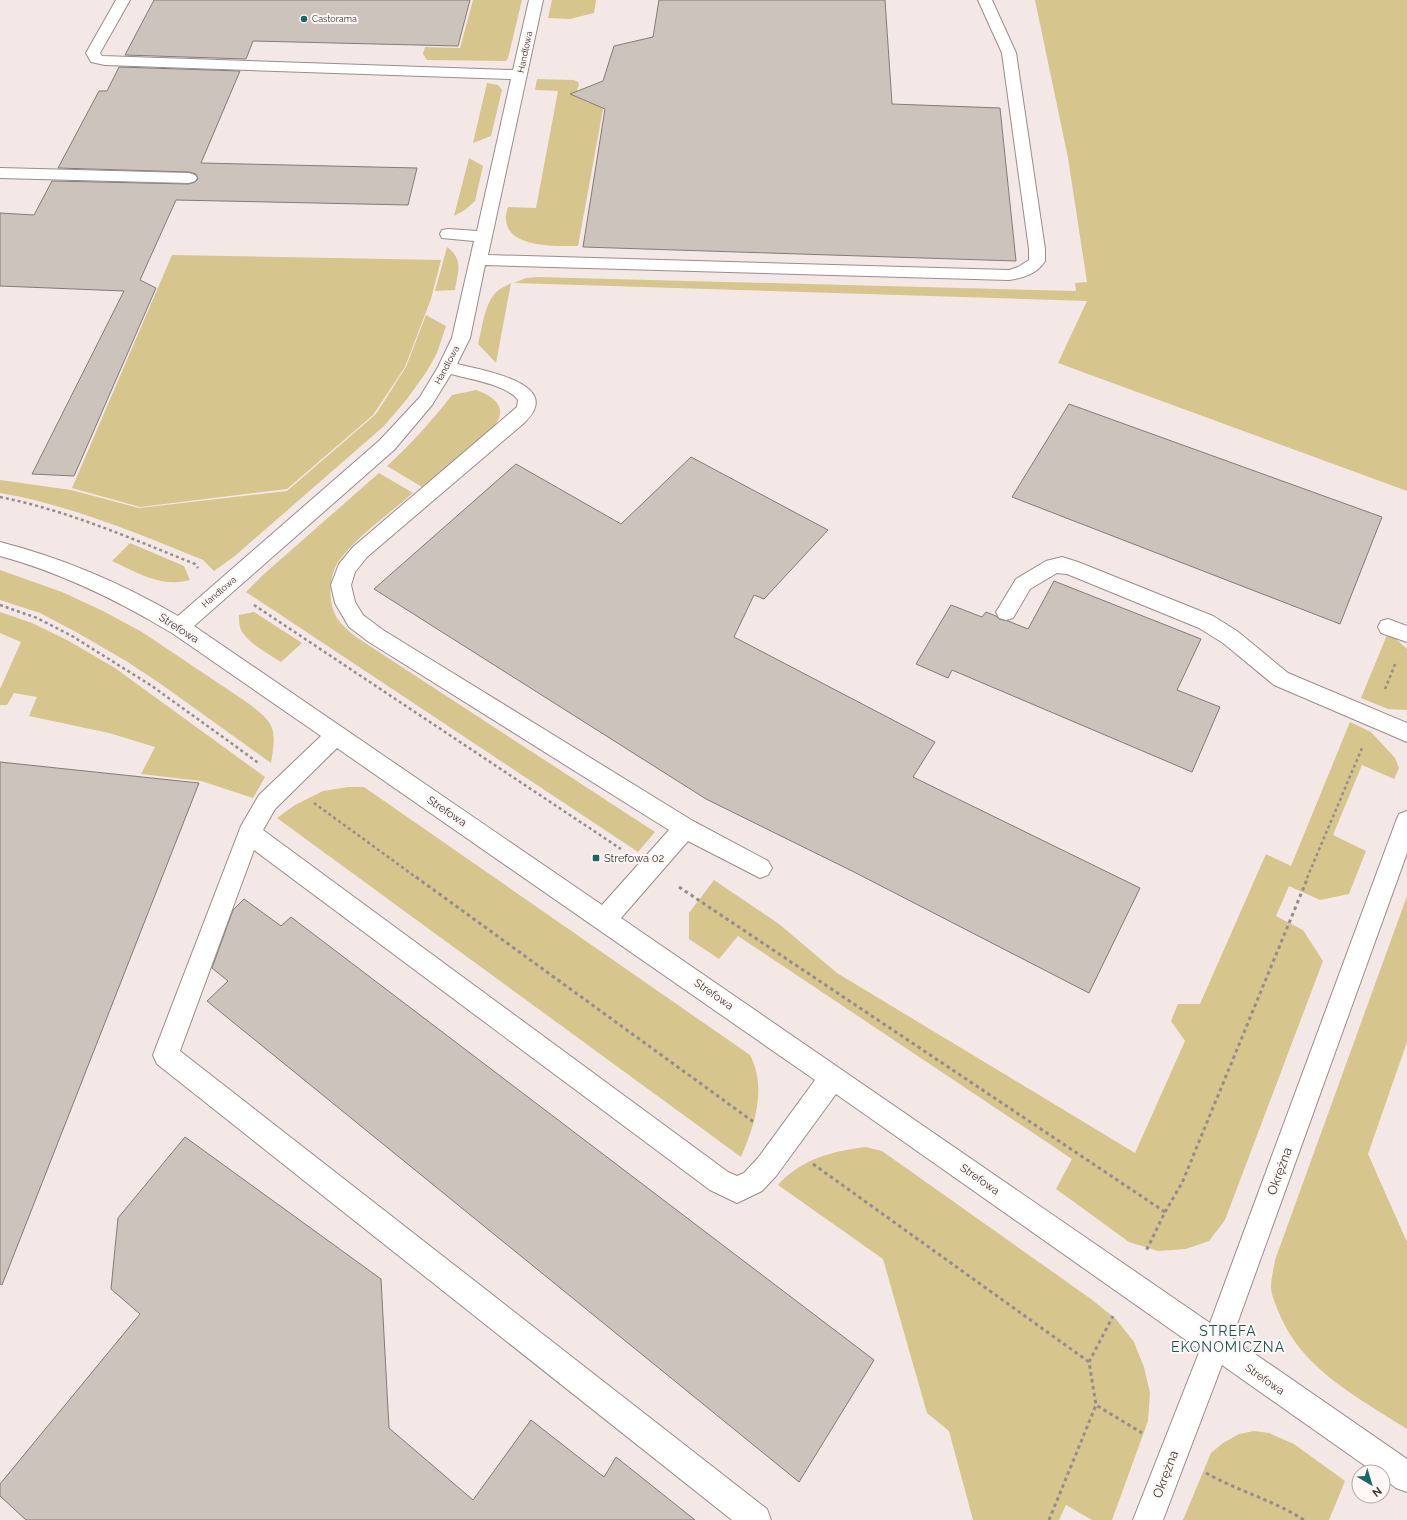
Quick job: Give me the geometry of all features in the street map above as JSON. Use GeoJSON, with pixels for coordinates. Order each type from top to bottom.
{"type":"FeatureCollection","features":[{"type":"Feature","properties":{"kind":"street"},"geometry":{"type":"LineString","coordinates":[[123,0],[93,53],[96,59],[105,61],[520,75]]}},
{"type":"Feature","properties":{"kind":"street","name":"Handlowa"},"geometry":{"type":"LineString","coordinates":[[179,627],[387,445],[426,401],[447,367],[461,338],[536,0]]}},
{"type":"Feature","properties":{"kind":"street"},"geometry":{"type":"LineString","coordinates":[[479,260],[526,260],[1009,275],[1019,274],[1029,270],[1037,261],[1037,249],[1009,52],[985,0]]}},
{"type":"Feature","properties":{"kind":"street"},"geometry":{"type":"LineString","coordinates":[[0,173],[189,178]]}},
{"type":"Feature","properties":{"kind":"street"},"geometry":{"type":"LineString","coordinates":[[448,234],[483,236]]}},
{"type":"Feature","properties":{"kind":"street"},"geometry":{"type":"LineString","coordinates":[[447,367],[511,385],[521,391],[527,400],[526,409],[518,418],[360,552],[346,569],[341,585],[345,603],[356,621],[376,636],[685,828],[760,868]]}},
{"type":"Feature","properties":{"kind":"street","name":"Strefowa"},"geometry":{"type":"LineString","coordinates":[[0,549],[52,564],[100,583],[136,601],[179,627],[834,1077],[1407,1477]]}},
{"type":"Feature","properties":{"kind":"street"},"geometry":{"type":"LineString","coordinates":[[1006,612],[1023,584],[1052,566],[1062,565],[1071,567],[1206,622],[1230,637],[1281,679],[1407,733]]}},
{"type":"Feature","properties":{"kind":"street"},"geometry":{"type":"LineString","coordinates":[[1388,627],[1407,634]]}},
{"type":"Feature","properties":{"kind":"street"},"geometry":{"type":"LineString","coordinates":[[336,735],[267,802],[249,833],[166,1055],[756,1520]]}},
{"type":"Feature","properties":{"kind":"street","name":"Okrężna"},"geometry":{"type":"LineString","coordinates":[[1148,1520],[1216,1345],[1407,821]]}},
{"type":"Feature","properties":{"kind":"street"},"geometry":{"type":"LineString","coordinates":[[605,919],[685,828]]}},
{"type":"Feature","properties":{"kind":"street"},"geometry":{"type":"LineString","coordinates":[[249,833],[719,1181],[737,1190],[753,1182],[767,1167],[834,1077]]}},
{"type":"Feature","properties":{"kind":"path"},"geometry":{"type":"LineString","coordinates":[[0,605],[37,618],[72,636],[152,686],[286,783]]}},
{"type":"Feature","properties":{"kind":"path"},"geometry":{"type":"LineString","coordinates":[[1165,1212],[1182,1183],[1374,719],[1407,634]]}},
{"type":"Feature","properties":{"kind":"path"},"geometry":{"type":"LineString","coordinates":[[1049,1520],[1096,1404]]}},
{"type":"Feature","properties":{"kind":"shaded area"},"geometry":{"type":"Polygon","coordinates":[[[473,0],[522,0],[506,61],[427,60],[423,54],[425,47],[460,48],[473,0]]]}},
{"type":"Feature","properties":{"kind":"shaded area"},"geometry":{"type":"Polygon","coordinates":[[[552,0],[596,0],[594,13],[570,19],[548,18],[552,0]]]}},
{"type":"Feature","properties":{"kind":"shaded area"},"geometry":{"type":"Polygon","coordinates":[[[1035,0],[1407,0],[1407,491],[1058,363],[1087,301],[514,283],[526,278],[537,277],[1076,291],[1075,283],[1087,282],[1068,158],[1035,0]]]}},
{"type":"Feature","properties":{"kind":"shaded area"},"geometry":{"type":"Polygon","coordinates":[[[537,79],[574,80],[578,82],[579,85],[577,90],[581,99],[589,103],[604,104],[578,246],[535,244],[524,241],[515,236],[509,229],[506,220],[508,207],[536,208],[558,91],[535,90],[537,79]]]}},
{"type":"Feature","properties":{"kind":"shaded area"},"geometry":{"type":"Polygon","coordinates":[[[487,83],[498,85],[502,90],[491,136],[473,143],[487,83]]]}},
{"type":"Feature","properties":{"kind":"shaded area"},"geometry":{"type":"Polygon","coordinates":[[[469,158],[483,166],[475,201],[465,210],[454,216],[469,158]]]}},
{"type":"Feature","properties":{"kind":"shaded area"},"geometry":{"type":"Polygon","coordinates":[[[447,247],[458,261],[455,290],[435,291],[447,247]]]}},
{"type":"Feature","properties":{"kind":"shaded area"},"geometry":{"type":"Polygon","coordinates":[[[172,255],[441,260],[431,299],[405,367],[373,415],[287,489],[140,507],[72,488],[172,255]]]}},
{"type":"Feature","properties":{"kind":"shaded area"},"geometry":{"type":"Polygon","coordinates":[[[511,283],[496,363],[478,344],[487,307],[500,289],[511,283]]]}},
{"type":"Feature","properties":{"kind":"shaded area"},"geometry":{"type":"Polygon","coordinates":[[[426,315],[446,326],[437,353],[427,371],[407,399],[384,426],[236,555],[214,571],[203,560],[103,521],[78,512],[26,498],[0,493],[0,480],[71,490],[139,508],[287,491],[376,414],[406,367],[426,315]]]}},
{"type":"Feature","properties":{"kind":"shaded area"},"geometry":{"type":"Polygon","coordinates":[[[476,390],[494,399],[500,408],[498,420],[494,426],[422,487],[387,466],[421,432],[452,395],[476,390]]]}},
{"type":"Feature","properties":{"kind":"shaded area"},"geometry":{"type":"Polygon","coordinates":[[[379,473],[413,493],[354,543],[335,567],[331,586],[331,600],[338,620],[356,637],[655,832],[638,852],[246,592],[264,574],[379,473]]]}},
{"type":"Feature","properties":{"kind":"shaded area"},"geometry":{"type":"Polygon","coordinates":[[[130,543],[184,566],[190,580],[179,582],[159,581],[112,561],[130,543]]]}},
{"type":"Feature","properties":{"kind":"shaded area"},"geometry":{"type":"Polygon","coordinates":[[[0,570],[62,592],[103,611],[142,632],[245,701],[263,715],[272,727],[274,741],[271,763],[158,682],[126,661],[40,613],[0,600],[0,570]]]}},
{"type":"Feature","properties":{"kind":"shaded area"},"geometry":{"type":"Polygon","coordinates":[[[0,612],[32,623],[67,640],[115,668],[265,777],[253,798],[201,781],[141,774],[155,747],[109,733],[29,716],[37,697],[14,693],[7,705],[0,705],[0,689],[21,642],[0,633],[0,612]]]}},
{"type":"Feature","properties":{"kind":"shaded area"},"geometry":{"type":"Polygon","coordinates":[[[254,612],[302,643],[281,662],[255,645],[242,631],[239,622],[239,615],[254,612]]]}},
{"type":"Feature","properties":{"kind":"shaded area"},"geometry":{"type":"Polygon","coordinates":[[[1387,635],[1395,638],[1407,649],[1407,710],[1388,709],[1361,698],[1387,635]]]}},
{"type":"Feature","properties":{"kind":"shaded area"},"geometry":{"type":"Polygon","coordinates":[[[1350,722],[1371,732],[1395,758],[1399,768],[1394,779],[1362,765],[1333,835],[1366,851],[1349,894],[1320,900],[1289,886],[1276,916],[1303,930],[1323,961],[1225,1220],[1209,1241],[1186,1249],[1158,1251],[1129,1242],[1056,1189],[1072,1159],[738,936],[719,959],[689,939],[689,913],[714,880],[779,924],[837,973],[1135,1153],[1185,1041],[1171,1021],[1178,1004],[1200,1004],[1266,854],[1291,866],[1350,722]]]}},
{"type":"Feature","properties":{"kind":"shaded area"},"geometry":{"type":"Polygon","coordinates":[[[348,787],[364,787],[750,1055],[758,1080],[757,1106],[751,1132],[741,1157],[277,818],[295,805],[323,791],[348,787]]]}},
{"type":"Feature","properties":{"kind":"shaded area"},"geometry":{"type":"Polygon","coordinates":[[[1407,896],[1407,1042],[1368,1154],[1407,1242],[1407,1429],[1351,1394],[1317,1367],[1302,1351],[1289,1333],[1275,1303],[1271,1287],[1275,1260],[1407,896]]]}},
{"type":"Feature","properties":{"kind":"shaded area"},"geometry":{"type":"Polygon","coordinates":[[[866,1147],[882,1151],[1091,1299],[1116,1319],[1134,1342],[1144,1367],[1150,1393],[1148,1421],[1112,1520],[1092,1520],[1066,1505],[1059,1520],[973,1520],[949,1431],[927,1413],[883,1259],[778,1185],[797,1169],[818,1158],[842,1151],[866,1147]]]}},
{"type":"Feature","properties":{"kind":"shaded area"},"geometry":{"type":"Polygon","coordinates":[[[1254,1431],[1269,1433],[1294,1444],[1345,1481],[1329,1520],[1183,1520],[1211,1453],[1223,1443],[1239,1434],[1254,1431]]]}},
{"type":"Feature","properties":{"kind":"building","name":"Castorama"},"geometry":{"type":"Polygon","coordinates":[[[154,0],[470,0],[458,46],[253,41],[246,59],[125,55],[154,0]]]}},
{"type":"Feature","properties":{"kind":"building"},"geometry":{"type":"Polygon","coordinates":[[[659,0],[885,0],[892,104],[1000,108],[1016,261],[583,247],[605,109],[570,94],[603,81],[614,46],[653,37],[659,0]]]}},
{"type":"Feature","properties":{"kind":"building"},"geometry":{"type":"Polygon","coordinates":[[[119,67],[240,71],[201,163],[417,168],[408,205],[176,200],[140,280],[156,288],[74,476],[32,474],[124,291],[0,286],[0,213],[34,215],[52,181],[189,184],[198,179],[196,174],[189,172],[58,168],[99,91],[107,91],[119,67]]]}},
{"type":"Feature","properties":{"kind":"building"},"geometry":{"type":"Polygon","coordinates":[[[1069,404],[1382,517],[1340,624],[1012,497],[1069,404]]]}},
{"type":"Feature","properties":{"kind":"building"},"geometry":{"type":"Polygon","coordinates":[[[691,457],[828,530],[764,599],[754,595],[734,637],[935,742],[913,777],[1140,888],[1089,993],[854,872],[706,799],[374,589],[516,464],[621,524],[691,457]]]}},
{"type":"Feature","properties":{"kind":"building"},"geometry":{"type":"Polygon","coordinates":[[[1054,581],[1201,639],[1177,690],[1220,707],[1192,772],[952,670],[948,678],[916,664],[951,605],[982,617],[986,612],[996,616],[999,619],[1028,629],[1054,581]]]}},
{"type":"Feature","properties":{"kind":"building"},"geometry":{"type":"Polygon","coordinates":[[[0,762],[199,783],[2,1285],[0,1284],[0,762]]]}},
{"type":"Feature","properties":{"kind":"building"},"geometry":{"type":"Polygon","coordinates":[[[244,899],[281,926],[291,917],[874,1360],[799,1482],[207,1001],[228,981],[212,968],[233,910],[244,899]]]}},
{"type":"Feature","properties":{"kind":"building"},"geometry":{"type":"Polygon","coordinates":[[[185,1137],[381,1279],[389,1428],[473,1500],[531,1420],[604,1477],[616,1457],[695,1520],[26,1520],[0,1496],[0,1484],[140,1314],[111,1289],[118,1218],[185,1137]]]}},
{"type":"Feature","properties":{"kind":"place","name":"Castorama"},"geometry":{"type":"Point","coordinates":[304,19]}},
{"type":"Feature","properties":{"kind":"place","name":"Strefowa 02"},"geometry":{"type":"Point","coordinates":[596,858]}},
{"type":"Feature","properties":{"kind":"district","name":"STREFA EKONOMICZNA"},"geometry":{"type":"Point","coordinates":[1228,1340]}}]}
